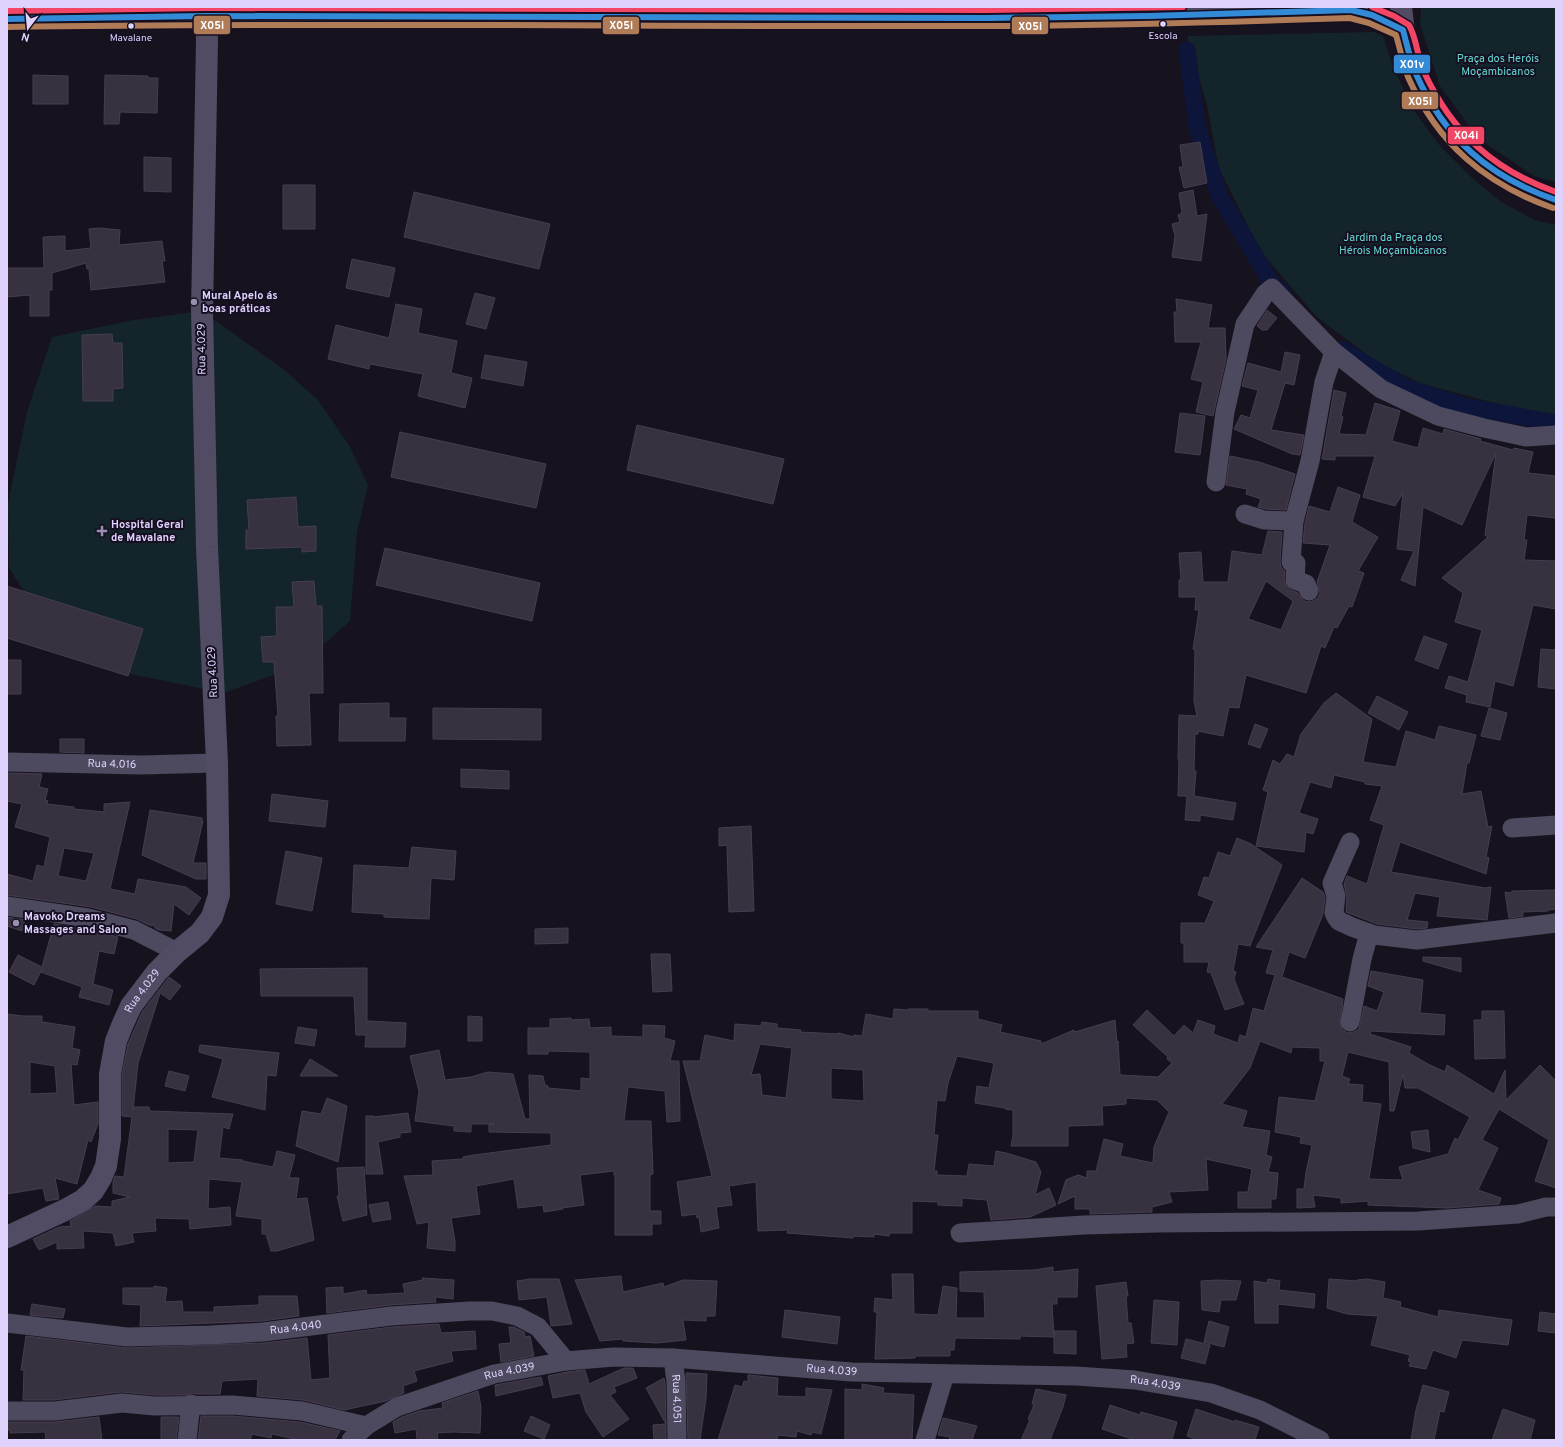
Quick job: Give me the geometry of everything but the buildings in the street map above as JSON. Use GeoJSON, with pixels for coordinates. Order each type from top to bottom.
{"type":"FeatureCollection","features":[{"type":"Feature","properties":{"kind":"main road"},"geometry":{"type":"LineString","coordinates":[[1401,7],[1403,30],[1415,73],[1435,112],[1463,146],[1497,174],[1536,195],[1556,200]]}},
{"type":"Feature","properties":{"kind":"main road"},"geometry":{"type":"LineString","coordinates":[[7,19],[131,17],[206,11],[994,18],[1149,16],[1351,10],[1365,12],[1380,17],[1403,30]]}},
{"type":"Feature","properties":{"kind":"main road","name":"Rua 4.029"},"geometry":{"type":"LineString","coordinates":[[7,1237],[65,1210],[83,1200],[93,1191],[106,1166],[110,1139],[110,1074],[116,1041],[131,1006],[157,972],[177,952],[200,933],[212,917],[219,895],[217,763],[207,548],[202,311],[206,11]]}},
{"type":"Feature","properties":{"kind":"street"},"geometry":{"type":"LineString","coordinates":[[1216,482],[1224,412],[1245,324],[1265,294],[1272,288],[1334,352],[1381,389],[1438,416],[1526,437],[1556,435]]}},
{"type":"Feature","properties":{"kind":"street"},"geometry":{"type":"LineString","coordinates":[[1309,591],[1306,584],[1295,580],[1296,563],[1291,562],[1294,521],[1310,461],[1324,382],[1334,352]]}},
{"type":"Feature","properties":{"kind":"street"},"geometry":{"type":"LineString","coordinates":[[1245,514],[1264,520],[1294,521]]}},
{"type":"Feature","properties":{"kind":"street","name":"Rua 4.016"},"geometry":{"type":"LineString","coordinates":[[7,762],[141,764],[217,763]]}},
{"type":"Feature","properties":{"kind":"street"},"geometry":{"type":"LineString","coordinates":[[1512,828],[1556,826]]}},
{"type":"Feature","properties":{"kind":"street"},"geometry":{"type":"LineString","coordinates":[[1350,842],[1332,883],[1336,900],[1334,913],[1339,921],[1369,933],[1404,940],[1417,940],[1556,923]]}},
{"type":"Feature","properties":{"kind":"street"},"geometry":{"type":"LineString","coordinates":[[7,906],[88,918],[134,930],[177,952]]}},
{"type":"Feature","properties":{"kind":"street"},"geometry":{"type":"LineString","coordinates":[[1350,1022],[1362,959],[1369,933]]}},
{"type":"Feature","properties":{"kind":"street"},"geometry":{"type":"LineString","coordinates":[[960,1233],[1084,1225],[1425,1220],[1518,1214],[1546,1207],[1556,1207]]}},
{"type":"Feature","properties":{"kind":"street","name":"Rua 4.040"},"geometry":{"type":"LineString","coordinates":[[7,1323],[127,1337],[203,1336],[263,1332],[391,1316],[470,1311],[492,1312],[517,1316],[538,1327],[566,1361]]}},
{"type":"Feature","properties":{"kind":"street","name":"Rua 4.039"},"geometry":{"type":"LineString","coordinates":[[351,1440],[366,1426],[397,1407],[494,1374],[566,1361],[614,1357],[673,1358],[852,1372],[1076,1376],[1135,1380],[1211,1393],[1260,1410],[1320,1440]]}},
{"type":"Feature","properties":{"kind":"street","name":"Rua 4.051"},"geometry":{"type":"LineString","coordinates":[[673,1358],[676,1382],[677,1440]]}},
{"type":"Feature","properties":{"kind":"street"},"geometry":{"type":"LineString","coordinates":[[925,1440],[945,1374]]}},
{"type":"Feature","properties":{"kind":"street"},"geometry":{"type":"LineString","coordinates":[[7,1411],[55,1411],[122,1403],[155,1406],[191,1404],[232,1405],[302,1411],[366,1426]]}},
{"type":"Feature","properties":{"kind":"street"},"geometry":{"type":"LineString","coordinates":[[187,1440],[191,1404]]}},
{"type":"Feature","properties":{"kind":"green space","name":"Praça dos Heróis Moçambicanos"},"geometry":{"type":"Polygon","coordinates":[[[1421,7],[1556,7],[1556,182],[1534,176],[1479,139],[1440,86],[1420,24],[1421,7]]]}},
{"type":"Feature","properties":{"kind":"green space","name":"Jardim da Praça dos Hérois Moçambicanos"},"geometry":{"type":"Polygon","coordinates":[[[1374,32],[1383,36],[1393,67],[1414,111],[1440,146],[1471,177],[1501,202],[1535,220],[1556,225],[1556,416],[1495,403],[1423,384],[1378,363],[1317,317],[1262,253],[1219,169],[1207,105],[1187,36],[1374,32]]]}},
{"type":"Feature","properties":{"kind":"green space"},"geometry":{"type":"Polygon","coordinates":[[[202,311],[283,369],[317,399],[349,445],[368,485],[357,532],[350,621],[300,665],[224,693],[111,670],[45,624],[9,568],[8,503],[27,412],[52,337],[134,320],[202,311]]]}},
{"type":"Feature","properties":{"kind":"waterway"},"geometry":{"type":"LineString","coordinates":[[1187,50],[1197,127],[1220,197],[1272,284],[1284,295]]}},
{"type":"Feature","properties":{"kind":"waterway"},"geometry":{"type":"LineString","coordinates":[[1343,350],[1405,387],[1464,406],[1556,423]]}},
{"type":"Feature","properties":{"kind":"transit line","name":"X04i"},"geometry":{"type":"LineString","coordinates":[[7,11],[206,8],[987,10],[1183,7]]}},
{"type":"Feature","properties":{"kind":"transit line","name":"X04i"},"geometry":{"type":"LineString","coordinates":[[1372,7],[1394,16],[1409,25],[1414,36],[1424,72],[1435,93],[1461,131],[1494,160],[1533,183],[1556,192]]}},
{"type":"Feature","properties":{"kind":"transit line","name":"X01v"},"geometry":{"type":"LineString","coordinates":[[7,19],[206,16],[987,18],[1149,16],[1351,10],[1372,15],[1403,30],[1414,69],[1428,97],[1441,118],[1455,136],[1472,153],[1510,180],[1532,191],[1556,200]]}},
{"type":"Feature","properties":{"kind":"transit line","name":"X05i"},"geometry":{"type":"LineString","coordinates":[[7,27],[252,25],[1031,26],[1168,24],[1350,18],[1369,23],[1396,35],[1408,77],[1420,101],[1449,142],[1466,159],[1485,174],[1506,187],[1553,208]]}},
{"type":"Feature","properties":{"kind":"place","name":"Escola"},"geometry":{"type":"Point","coordinates":[1163,24]}},
{"type":"Feature","properties":{"kind":"place","name":"Mavalane"},"geometry":{"type":"Point","coordinates":[131,26]}},
{"type":"Feature","properties":{"kind":"place","name":"Mural Apelo ás boas práticas"},"geometry":{"type":"Point","coordinates":[194,302]}},
{"type":"Feature","properties":{"kind":"place","name":"Hospital Geral de Mavalane"},"geometry":{"type":"Point","coordinates":[102,531]}},
{"type":"Feature","properties":{"kind":"place","name":"Mavoko Dreams Massages and Salon"},"geometry":{"type":"Point","coordinates":[16,923]}}]}
